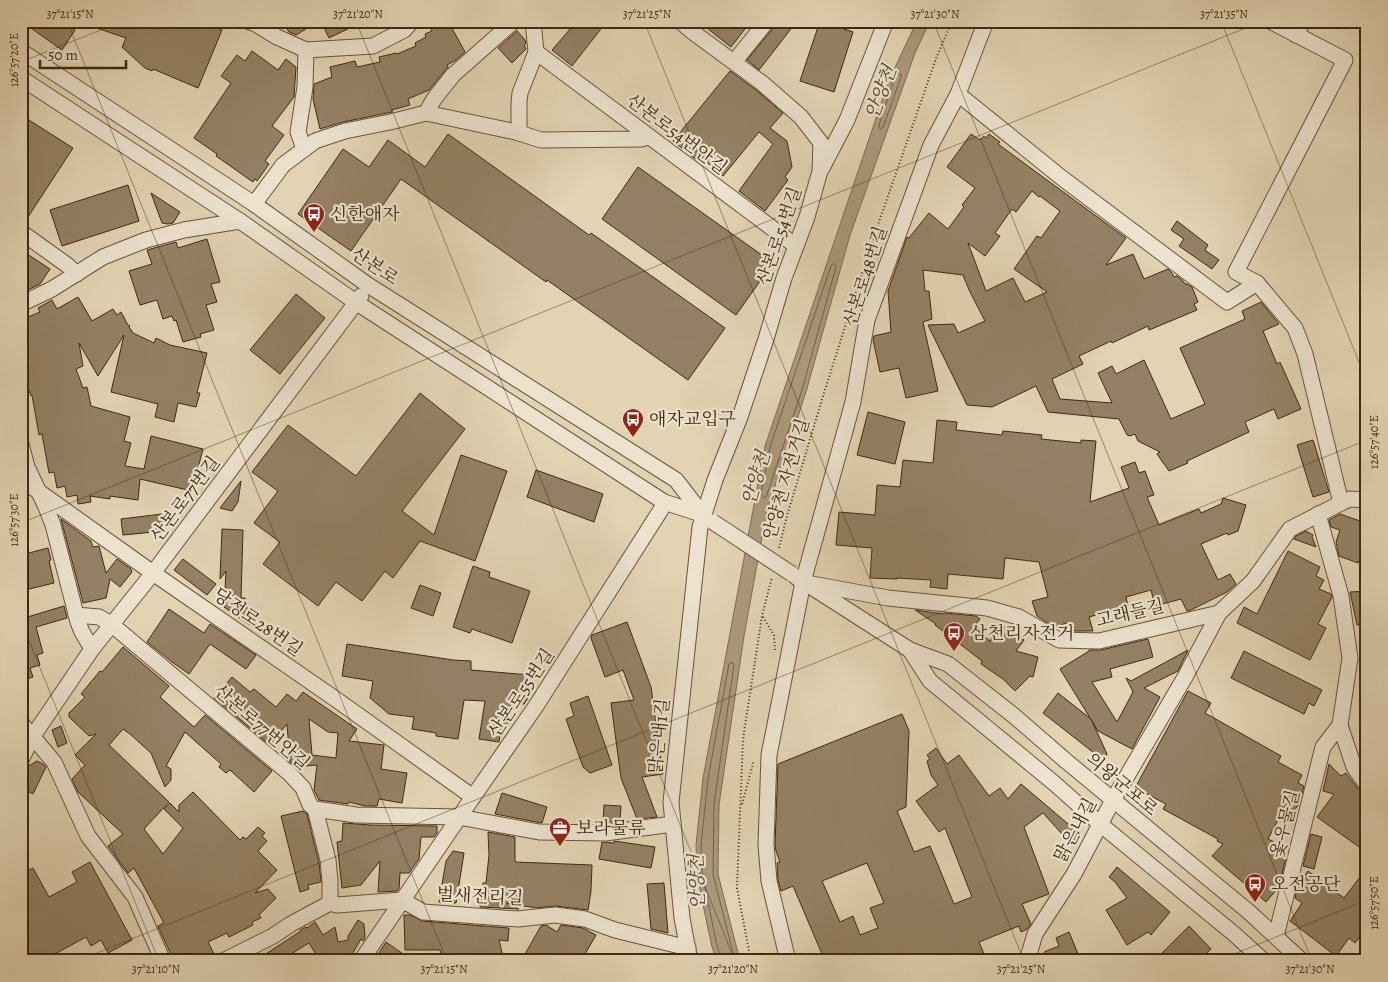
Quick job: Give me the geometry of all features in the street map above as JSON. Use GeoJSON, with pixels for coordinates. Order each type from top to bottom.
{"type":"FeatureCollection","features":[{"type":"Feature","properties":{"kind":"street"},"geometry":{"type":"LineString","coordinates":[[247,21],[306,50],[373,46],[404,30],[412,21]]}},
{"type":"Feature","properties":{"kind":"street"},"geometry":{"type":"LineString","coordinates":[[426,113],[434,99],[453,75],[514,21]]}},
{"type":"Feature","properties":{"kind":"street"},"geometry":{"type":"LineString","coordinates":[[519,133],[520,93],[536,52],[533,21]]}},
{"type":"Feature","properties":{"kind":"street","name":"산본로54번길"},"geometry":{"type":"LineString","coordinates":[[680,21],[762,83],[801,117],[821,144],[820,171],[807,217],[784,278],[708,518]]}},
{"type":"Feature","properties":{"kind":"street"},"geometry":{"type":"LineString","coordinates":[[734,62],[767,21]]}},
{"type":"Feature","properties":{"kind":"street"},"geometry":{"type":"LineString","coordinates":[[820,171],[847,120],[886,21]]}},
{"type":"Feature","properties":{"kind":"street","name":"산본로48번길"},"geometry":{"type":"LineString","coordinates":[[798,578],[853,402],[867,320],[931,145],[958,94],[986,21]]}},
{"type":"Feature","properties":{"kind":"street"},"geometry":{"type":"LineString","coordinates":[[1270,21],[1345,60],[1236,272],[1257,283],[1295,328],[1305,354],[1341,503]]}},
{"type":"Feature","properties":{"kind":"street"},"geometry":{"type":"LineString","coordinates":[[1296,35],[1303,21]]}},
{"type":"Feature","properties":{"kind":"street"},"geometry":{"type":"LineString","coordinates":[[304,149],[298,132],[305,87],[306,50]]}},
{"type":"Feature","properties":{"kind":"street","name":"산본로"},"geometry":{"type":"LineString","coordinates":[[21,51],[254,204],[368,285],[676,480],[708,518]]}},
{"type":"Feature","properties":{"kind":"street","name":"산본로54번안길"},"geometry":{"type":"LineString","coordinates":[[536,52],[796,246]]}},
{"type":"Feature","properties":{"kind":"street"},"geometry":{"type":"LineString","coordinates":[[21,78],[240,221],[357,303],[664,502],[708,518]]}},
{"type":"Feature","properties":{"kind":"street"},"geometry":{"type":"LineString","coordinates":[[958,94],[1062,178],[1227,302],[1257,283]]}},
{"type":"Feature","properties":{"kind":"street"},"geometry":{"type":"LineString","coordinates":[[254,204],[283,165],[315,141],[344,131],[426,113],[519,133],[541,140],[642,139],[648,137]]}},
{"type":"Feature","properties":{"kind":"street"},"geometry":{"type":"LineString","coordinates":[[21,304],[52,289],[103,257],[146,240],[184,230],[240,221]]}},
{"type":"Feature","properties":{"kind":"street"},"geometry":{"type":"LineString","coordinates":[[21,232],[77,274]]}},
{"type":"Feature","properties":{"kind":"street","name":"산본로77번길"},"geometry":{"type":"LineString","coordinates":[[21,760],[33,736],[92,649],[153,573],[357,303],[368,285]]}},
{"type":"Feature","properties":{"kind":"street"},"geometry":{"type":"LineString","coordinates":[[21,444],[27,467],[40,492],[53,525],[76,615],[82,632],[92,649]]}},
{"type":"Feature","properties":{"kind":"street","name":"당정로28번길"},"geometry":{"type":"LineString","coordinates":[[21,479],[472,797]]}},
{"type":"Feature","properties":{"kind":"street"},"geometry":{"type":"LineString","coordinates":[[1219,613],[1253,581],[1290,529],[1341,503],[1350,500],[1367,500]]}},
{"type":"Feature","properties":{"kind":"street","name":"산본로55번길"},"geometry":{"type":"LineString","coordinates":[[361,961],[536,706],[664,502]]}},
{"type":"Feature","properties":{"kind":"street"},"geometry":{"type":"LineString","coordinates":[[1318,514],[1341,596],[1350,658],[1340,725],[1354,766],[1367,785]]}},
{"type":"Feature","properties":{"kind":"street","name":"의왕군포로"},"geometry":{"type":"LineString","coordinates":[[708,518],[910,650],[948,664],[1013,715],[1112,800],[1249,912],[1302,961]]}},
{"type":"Feature","properties":{"kind":"street","name":"맑은내1길"},"geometry":{"type":"LineString","coordinates":[[689,954],[682,918],[671,802],[700,527],[708,518]]}},
{"type":"Feature","properties":{"kind":"street"},"geometry":{"type":"LineString","coordinates":[[788,961],[769,881],[766,845],[769,755],[798,578]]}},
{"type":"Feature","properties":{"kind":"street","name":"고래들길"},"geometry":{"type":"LineString","coordinates":[[798,578],[888,598],[987,608],[1019,618],[1058,640],[1099,641],[1219,613]]}},
{"type":"Feature","properties":{"kind":"street","name":"맑은내길"},"geometry":{"type":"LineString","coordinates":[[1027,961],[1035,934],[1074,874],[1112,800],[1185,677],[1219,613]]}},
{"type":"Feature","properties":{"kind":"street"},"geometry":{"type":"LineString","coordinates":[[76,615],[99,617],[112,624]]}},
{"type":"Feature","properties":{"kind":"street","name":"산본로77번안길"},"geometry":{"type":"LineString","coordinates":[[112,624],[290,773],[303,788],[310,805],[315,809],[328,860],[330,903]]}},
{"type":"Feature","properties":{"kind":"street","name":"의왕군포로"},"geometry":{"type":"LineString","coordinates":[[910,650],[930,682],[1054,783],[1100,824],[1233,933],[1264,961]]}},
{"type":"Feature","properties":{"kind":"street"},"geometry":{"type":"LineString","coordinates":[[21,723],[54,762],[88,836],[136,897],[163,961]]}},
{"type":"Feature","properties":{"kind":"street","name":"옻우물길"},"geometry":{"type":"LineString","coordinates":[[1276,936],[1323,747],[1340,725]]}},
{"type":"Feature","properties":{"kind":"street"},"geometry":{"type":"LineString","coordinates":[[315,809],[356,815],[459,817],[539,832],[605,833],[673,824]]}},
{"type":"Feature","properties":{"kind":"street"},"geometry":{"type":"LineString","coordinates":[[223,961],[273,936],[330,903],[337,905],[402,900]]}},
{"type":"Feature","properties":{"kind":"street","name":"벌새전리길"},"geometry":{"type":"LineString","coordinates":[[402,900],[423,912],[518,919],[555,915],[585,918],[615,930],[689,954]]}},
{"type":"Feature","properties":{"kind":"path","name":"안양천 자전거길"},"geometry":{"type":"LineString","coordinates":[[778,553],[787,516],[823,396],[874,236],[937,56],[952,21]]}},
{"type":"Feature","properties":{"kind":"path"},"geometry":{"type":"LineString","coordinates":[[751,961],[737,888],[743,739],[762,616],[774,571]]}},
{"type":"Feature","properties":{"kind":"water"},"geometry":{"type":"Polygon","coordinates":[[[917,21],[930,21],[915,53],[850,235],[806,392],[767,510],[744,636],[719,805],[718,874],[740,961],[717,961],[712,947],[702,900],[697,872],[696,845],[703,778],[765,446],[889,80],[917,21]]]}},
{"type":"Feature","properties":{"kind":"building"},"geometry":{"type":"Polygon","coordinates":[[[21,21],[62,21],[75,30],[62,50],[21,21]]]}},
{"type":"Feature","properties":{"kind":"building"},"geometry":{"type":"Polygon","coordinates":[[[82,21],[161,21],[176,28],[179,21],[202,21],[222,30],[198,88],[153,69],[152,71],[145,68],[122,47],[126,38],[82,23],[82,21]]]}},
{"type":"Feature","properties":{"kind":"building"},"geometry":{"type":"Polygon","coordinates":[[[282,21],[319,21],[296,35],[289,32],[282,21]]]}},
{"type":"Feature","properties":{"kind":"building"},"geometry":{"type":"Polygon","coordinates":[[[321,21],[364,21],[329,38],[321,21]]]}},
{"type":"Feature","properties":{"kind":"building"},"geometry":{"type":"Polygon","coordinates":[[[441,21],[448,21],[465,52],[447,65],[448,67],[429,90],[408,99],[410,105],[392,110],[392,112],[343,122],[320,129],[313,99],[314,84],[332,77],[330,67],[355,61],[357,67],[380,62],[379,57],[397,54],[416,46],[415,43],[426,37],[425,34],[432,31],[430,27],[441,21]]]}},
{"type":"Feature","properties":{"kind":"building"},"geometry":{"type":"Polygon","coordinates":[[[564,21],[607,21],[572,66],[552,50],[571,28],[564,21]]]}},
{"type":"Feature","properties":{"kind":"building"},"geometry":{"type":"Polygon","coordinates":[[[698,21],[751,21],[731,47],[698,21]]]}},
{"type":"Feature","properties":{"kind":"building"},"geometry":{"type":"Polygon","coordinates":[[[776,21],[797,21],[759,70],[747,60],[774,27],[776,21]]]}},
{"type":"Feature","properties":{"kind":"building"},"geometry":{"type":"Polygon","coordinates":[[[820,21],[853,32],[834,92],[800,81],[820,21]]]}},
{"type":"Feature","properties":{"kind":"building"},"geometry":{"type":"Polygon","coordinates":[[[517,31],[525,40],[526,43],[524,45],[526,49],[512,63],[498,48],[517,31]]]}},
{"type":"Feature","properties":{"kind":"building"},"geometry":{"type":"Polygon","coordinates":[[[252,51],[278,70],[286,59],[296,67],[294,97],[272,126],[284,135],[265,161],[269,164],[257,181],[255,179],[253,182],[194,138],[231,83],[221,76],[237,55],[245,61],[252,51]]]}},
{"type":"Feature","properties":{"kind":"building"},"geometry":{"type":"Polygon","coordinates":[[[730,71],[783,113],[770,128],[787,141],[792,167],[785,177],[788,180],[765,211],[739,191],[773,144],[759,132],[723,176],[701,157],[698,161],[673,141],[730,71]]]}},
{"type":"Feature","properties":{"kind":"building"},"geometry":{"type":"Polygon","coordinates":[[[21,115],[73,148],[28,217],[21,212],[21,115]]]}},
{"type":"Feature","properties":{"kind":"building"},"geometry":{"type":"Polygon","coordinates":[[[448,134],[589,235],[591,233],[725,328],[688,380],[401,179],[351,251],[298,214],[343,149],[369,167],[388,140],[425,167],[448,134]]]}},
{"type":"Feature","properties":{"kind":"building"},"geometry":{"type":"Polygon","coordinates":[[[971,134],[980,140],[984,136],[986,138],[989,134],[1000,142],[998,144],[1126,238],[1106,265],[1133,254],[1144,279],[1168,269],[1174,277],[1177,276],[1185,284],[1192,287],[1198,302],[1194,304],[1197,310],[1149,330],[1148,326],[1079,356],[1083,364],[1052,379],[1060,399],[1112,403],[1098,373],[1112,366],[1116,374],[1144,360],[1171,419],[1205,404],[1180,348],[1245,319],[1242,311],[1261,302],[1279,324],[1263,331],[1277,364],[1280,362],[1301,409],[1278,419],[1274,409],[1245,422],[1249,432],[1169,471],[1157,454],[1160,452],[1138,441],[1135,434],[1127,435],[1119,419],[1048,412],[1036,386],[992,407],[967,405],[928,325],[954,324],[958,333],[985,321],[963,275],[923,270],[925,291],[929,291],[932,319],[923,322],[938,391],[906,398],[899,368],[880,372],[873,340],[874,336],[891,332],[888,291],[907,237],[909,238],[929,213],[948,229],[964,207],[962,205],[975,188],[947,167],[971,134]],[[1032,191],[1016,212],[1012,209],[995,233],[1000,236],[985,256],[968,243],[986,291],[1013,278],[1025,302],[1047,292],[1014,269],[1037,236],[1041,238],[1060,211],[1032,191]]]}},
{"type":"Feature","properties":{"kind":"building"},"geometry":{"type":"Polygon","coordinates":[[[638,167],[773,263],[736,315],[602,219],[638,167]]]}},
{"type":"Feature","properties":{"kind":"building"},"geometry":{"type":"Polygon","coordinates":[[[128,185],[139,221],[62,246],[50,210],[128,185]]]}},
{"type":"Feature","properties":{"kind":"building"},"geometry":{"type":"Polygon","coordinates":[[[151,193],[180,212],[173,223],[162,223],[151,193]]]}},
{"type":"Feature","properties":{"kind":"building"},"geometry":{"type":"Polygon","coordinates":[[[1177,221],[1208,245],[1205,250],[1219,260],[1212,269],[1179,246],[1184,239],[1171,230],[1177,221]]]}},
{"type":"Feature","properties":{"kind":"building"},"geometry":{"type":"Polygon","coordinates":[[[207,239],[220,282],[211,284],[217,302],[206,305],[214,330],[200,334],[201,337],[183,342],[176,320],[174,321],[172,316],[163,319],[157,300],[140,305],[129,271],[152,264],[147,250],[176,242],[178,248],[207,239]]]}},
{"type":"Feature","properties":{"kind":"building"},"geometry":{"type":"Polygon","coordinates":[[[21,250],[50,269],[40,284],[21,293],[21,250]]]}},
{"type":"Feature","properties":{"kind":"building"},"geometry":{"type":"Polygon","coordinates":[[[296,294],[325,318],[280,374],[250,350],[296,294]]]}},
{"type":"Feature","properties":{"kind":"building"},"geometry":{"type":"Polygon","coordinates":[[[78,297],[92,321],[113,309],[117,315],[121,312],[133,333],[154,343],[156,338],[170,345],[207,353],[197,393],[200,393],[196,407],[178,403],[174,422],[155,417],[158,404],[111,392],[124,335],[98,376],[79,343],[83,366],[76,369],[83,388],[87,387],[91,406],[130,417],[124,441],[131,443],[125,466],[144,469],[151,436],[203,449],[192,491],[140,479],[138,500],[110,496],[110,499],[90,496],[91,502],[78,504],[77,495],[67,497],[65,486],[57,488],[54,472],[49,473],[42,434],[39,435],[32,395],[21,368],[21,320],[40,312],[38,308],[52,300],[57,309],[78,297]]]}},
{"type":"Feature","properties":{"kind":"building"},"geometry":{"type":"Polygon","coordinates":[[[420,393],[465,429],[402,511],[434,535],[461,455],[507,471],[475,561],[420,541],[393,578],[385,571],[362,601],[336,582],[318,606],[263,564],[280,542],[254,523],[278,491],[252,472],[288,425],[356,476],[420,393]]]}},
{"type":"Feature","properties":{"kind":"building"},"geometry":{"type":"Polygon","coordinates":[[[868,412],[905,422],[895,464],[857,455],[868,412]]]}},
{"type":"Feature","properties":{"kind":"building"},"geometry":{"type":"Polygon","coordinates":[[[937,420],[957,422],[956,430],[1002,435],[1003,431],[1042,435],[1041,439],[1081,443],[1081,440],[1096,441],[1090,502],[1129,488],[1121,467],[1135,462],[1139,473],[1145,471],[1154,495],[1147,497],[1159,525],[1199,509],[1201,513],[1221,504],[1223,498],[1246,505],[1238,531],[1228,535],[1227,533],[1201,544],[1218,580],[1230,574],[1236,584],[1227,592],[1187,611],[1181,599],[1155,606],[1151,590],[1126,597],[1128,606],[1089,617],[1093,631],[1072,631],[1070,622],[1054,627],[1037,616],[1032,601],[1048,597],[1039,562],[1005,558],[1003,579],[948,574],[947,589],[930,587],[931,580],[870,578],[872,548],[836,545],[839,512],[875,515],[877,485],[900,487],[903,460],[933,463],[937,420]]]}},
{"type":"Feature","properties":{"kind":"building"},"geometry":{"type":"Polygon","coordinates":[[[1313,440],[1329,492],[1313,497],[1297,445],[1313,440]]]}},
{"type":"Feature","properties":{"kind":"building"},"geometry":{"type":"Polygon","coordinates":[[[536,470],[603,494],[594,522],[527,497],[536,470]]]}},
{"type":"Feature","properties":{"kind":"building"},"geometry":{"type":"Polygon","coordinates":[[[241,481],[238,502],[232,511],[220,508],[241,481]]]}},
{"type":"Feature","properties":{"kind":"building"},"geometry":{"type":"Polygon","coordinates":[[[1364,509],[1367,509],[1367,540],[1358,563],[1339,556],[1336,542],[1340,530],[1331,527],[1329,520],[1340,514],[1360,521],[1364,509]]]}},
{"type":"Feature","properties":{"kind":"building"},"geometry":{"type":"Polygon","coordinates":[[[162,514],[164,531],[123,535],[121,519],[162,514]]]}},
{"type":"Feature","properties":{"kind":"building"},"geometry":{"type":"Polygon","coordinates":[[[61,519],[91,541],[93,547],[99,546],[106,573],[117,559],[131,569],[132,572],[120,587],[110,579],[106,598],[83,603],[61,519]]]}},
{"type":"Feature","properties":{"kind":"building"},"geometry":{"type":"Polygon","coordinates":[[[222,529],[243,530],[241,598],[245,598],[250,625],[224,607],[226,571],[220,579],[222,529]]]}},
{"type":"Feature","properties":{"kind":"building"},"geometry":{"type":"Polygon","coordinates":[[[1306,531],[1313,535],[1316,547],[1294,539],[1306,531]]]}},
{"type":"Feature","properties":{"kind":"building"},"geometry":{"type":"Polygon","coordinates":[[[48,548],[54,583],[21,591],[21,555],[48,548]]]}},
{"type":"Feature","properties":{"kind":"building"},"geometry":{"type":"Polygon","coordinates":[[[1288,551],[1320,567],[1316,576],[1324,580],[1319,589],[1331,594],[1332,597],[1318,624],[1326,628],[1310,660],[1237,623],[1244,607],[1257,614],[1288,551]]]}},
{"type":"Feature","properties":{"kind":"building"},"geometry":{"type":"Polygon","coordinates":[[[183,559],[216,584],[207,595],[174,570],[183,559]]]}},
{"type":"Feature","properties":{"kind":"building"},"geometry":{"type":"Polygon","coordinates":[[[473,566],[490,572],[489,577],[530,591],[512,643],[472,629],[470,633],[453,627],[473,566]]]}},
{"type":"Feature","properties":{"kind":"building"},"geometry":{"type":"Polygon","coordinates":[[[420,585],[441,593],[433,616],[411,608],[420,585]]]}},
{"type":"Feature","properties":{"kind":"building"},"geometry":{"type":"Polygon","coordinates":[[[1367,591],[1367,623],[1357,625],[1350,592],[1367,591]]]}},
{"type":"Feature","properties":{"kind":"building"},"geometry":{"type":"Polygon","coordinates":[[[64,606],[67,618],[36,627],[43,653],[37,655],[40,665],[30,668],[33,677],[21,681],[21,619],[64,606]]]}},
{"type":"Feature","properties":{"kind":"building"},"geometry":{"type":"Polygon","coordinates":[[[169,609],[204,633],[210,624],[256,655],[246,669],[210,644],[189,674],[147,642],[169,609]]]}},
{"type":"Feature","properties":{"kind":"building"},"geometry":{"type":"Polygon","coordinates":[[[915,610],[976,616],[980,619],[973,628],[990,641],[999,623],[1024,640],[1016,651],[1038,657],[1033,677],[1030,676],[1015,691],[1003,679],[981,664],[982,661],[936,624],[915,610]]]}},
{"type":"Feature","properties":{"kind":"building"},"geometry":{"type":"Polygon","coordinates":[[[627,622],[651,687],[663,774],[642,777],[657,817],[637,819],[621,778],[611,703],[634,700],[623,670],[605,677],[591,638],[592,635],[627,622]]]}},
{"type":"Feature","properties":{"kind":"building"},"geometry":{"type":"Polygon","coordinates":[[[1148,639],[1153,657],[1110,669],[1112,677],[1092,682],[1117,722],[1133,692],[1126,678],[1131,681],[1188,650],[1178,671],[1144,688],[1160,697],[1132,749],[1098,731],[1060,669],[1089,650],[1101,650],[1148,639]]]}},
{"type":"Feature","properties":{"kind":"building"},"geometry":{"type":"Polygon","coordinates":[[[347,644],[471,661],[471,670],[530,675],[529,696],[524,704],[511,703],[508,723],[502,723],[499,742],[479,739],[485,701],[464,700],[458,739],[436,736],[436,733],[412,729],[414,717],[389,714],[370,698],[373,681],[342,676],[347,644]]]}},
{"type":"Feature","properties":{"kind":"building"},"geometry":{"type":"Polygon","coordinates":[[[123,647],[169,686],[160,697],[194,727],[205,715],[272,771],[254,792],[230,770],[226,773],[219,767],[221,764],[185,732],[166,766],[171,769],[171,780],[165,787],[151,753],[130,734],[123,729],[109,745],[169,802],[144,829],[163,854],[183,828],[164,809],[170,803],[179,812],[179,805],[193,792],[240,840],[243,837],[246,839],[258,827],[265,833],[262,836],[267,841],[258,851],[277,870],[255,893],[268,889],[276,898],[259,915],[261,918],[252,922],[253,925],[229,937],[227,933],[208,942],[215,956],[205,961],[174,961],[158,926],[164,923],[134,868],[128,873],[108,846],[123,834],[78,792],[72,779],[85,765],[75,755],[96,734],[89,736],[69,717],[69,713],[85,697],[81,694],[123,647]]]}},
{"type":"Feature","properties":{"kind":"building"},"geometry":{"type":"Polygon","coordinates":[[[1244,651],[1322,690],[1314,706],[1309,703],[1304,714],[1231,678],[1244,651]]]}},
{"type":"Feature","properties":{"kind":"building"},"geometry":{"type":"Polygon","coordinates":[[[232,677],[250,692],[254,689],[276,707],[287,694],[296,701],[303,692],[357,729],[349,741],[384,745],[381,769],[407,773],[402,803],[379,799],[377,806],[365,806],[349,802],[348,804],[319,800],[314,790],[317,765],[296,767],[290,762],[287,724],[270,745],[214,698],[232,677]],[[309,719],[312,755],[336,758],[338,733],[328,732],[309,719]]]}},
{"type":"Feature","properties":{"kind":"building"},"geometry":{"type":"Polygon","coordinates":[[[1188,691],[1211,703],[1205,713],[1281,756],[1278,762],[1302,775],[1298,783],[1304,786],[1300,802],[1288,820],[1280,816],[1268,839],[1274,842],[1271,848],[1286,857],[1281,878],[1277,885],[1278,888],[1266,902],[1212,856],[1223,844],[1217,841],[1218,839],[1163,809],[1166,804],[1135,788],[1188,691]]]}},
{"type":"Feature","properties":{"kind":"building"},"geometry":{"type":"Polygon","coordinates":[[[1058,693],[1091,719],[1107,754],[1103,760],[1043,713],[1058,693]]]}},
{"type":"Feature","properties":{"kind":"building"},"geometry":{"type":"Polygon","coordinates":[[[588,696],[612,765],[590,773],[583,767],[566,719],[574,716],[570,703],[588,696]]]}},
{"type":"Feature","properties":{"kind":"building"},"geometry":{"type":"Polygon","coordinates":[[[902,714],[909,731],[906,807],[897,811],[914,852],[930,846],[954,904],[972,897],[945,828],[939,832],[916,801],[938,785],[931,775],[927,761],[930,759],[927,755],[936,748],[947,764],[959,755],[989,796],[1000,788],[1008,799],[1021,784],[1080,834],[1071,844],[1043,813],[1024,827],[1049,894],[1022,904],[1031,924],[1027,929],[1021,932],[1019,926],[979,942],[987,961],[825,961],[793,886],[781,891],[778,880],[777,863],[780,862],[775,845],[778,764],[902,714]],[[867,863],[822,881],[840,922],[853,916],[860,935],[878,928],[870,908],[884,903],[867,863]]]}},
{"type":"Feature","properties":{"kind":"building"},"geometry":{"type":"Polygon","coordinates":[[[61,726],[67,743],[58,747],[52,730],[61,726]]]}},
{"type":"Feature","properties":{"kind":"building"},"geometry":{"type":"Polygon","coordinates":[[[37,761],[46,767],[33,794],[21,788],[21,776],[25,768],[37,761]]]}},
{"type":"Feature","properties":{"kind":"building"},"geometry":{"type":"Polygon","coordinates":[[[1329,764],[1341,776],[1346,773],[1360,791],[1367,794],[1367,836],[1359,847],[1317,817],[1334,794],[1323,791],[1329,764]]]}},
{"type":"Feature","properties":{"kind":"building"},"geometry":{"type":"Polygon","coordinates":[[[502,793],[547,807],[542,823],[495,814],[502,793]]]}},
{"type":"Feature","properties":{"kind":"building"},"geometry":{"type":"Polygon","coordinates":[[[604,805],[621,806],[620,822],[603,822],[604,805]]]}},
{"type":"Feature","properties":{"kind":"building"},"geometry":{"type":"Polygon","coordinates":[[[303,811],[307,814],[319,862],[321,882],[308,885],[309,889],[300,892],[281,816],[303,811]]]}},
{"type":"Feature","properties":{"kind":"building"},"geometry":{"type":"Polygon","coordinates":[[[343,823],[437,826],[437,833],[434,837],[421,837],[419,859],[409,873],[400,873],[399,889],[397,891],[378,892],[380,861],[361,885],[342,888],[337,842],[342,841],[343,823]]]}},
{"type":"Feature","properties":{"kind":"building"},"geometry":{"type":"Polygon","coordinates":[[[488,832],[515,837],[515,862],[592,865],[588,910],[556,906],[536,908],[507,903],[519,909],[480,907],[483,883],[486,883],[489,855],[488,832]]]}},
{"type":"Feature","properties":{"kind":"building"},"geometry":{"type":"Polygon","coordinates":[[[1311,834],[1322,837],[1314,869],[1303,866],[1311,834]]]}},
{"type":"Feature","properties":{"kind":"building"},"geometry":{"type":"Polygon","coordinates":[[[614,841],[655,847],[651,868],[599,859],[602,842],[614,843],[614,841]]]}},
{"type":"Feature","properties":{"kind":"building"},"geometry":{"type":"Polygon","coordinates":[[[453,851],[464,853],[456,903],[439,902],[446,861],[453,851]]]}},
{"type":"Feature","properties":{"kind":"building"},"geometry":{"type":"Polygon","coordinates":[[[90,862],[132,940],[108,953],[101,940],[91,946],[86,937],[42,961],[21,961],[21,874],[33,868],[49,897],[77,882],[72,872],[90,862]]]}},
{"type":"Feature","properties":{"kind":"building"},"geometry":{"type":"Polygon","coordinates":[[[1117,867],[1170,912],[1151,935],[1148,932],[1127,945],[1106,910],[1127,898],[1109,877],[1117,867]]]}},
{"type":"Feature","properties":{"kind":"building"},"geometry":{"type":"Polygon","coordinates":[[[1367,868],[1367,927],[1355,943],[1349,938],[1336,956],[1290,921],[1302,903],[1295,898],[1298,885],[1308,871],[1344,898],[1367,868]]]}},
{"type":"Feature","properties":{"kind":"building"},"geometry":{"type":"Polygon","coordinates":[[[664,883],[668,933],[651,929],[647,884],[664,883]]]}},
{"type":"Feature","properties":{"kind":"building"},"geometry":{"type":"Polygon","coordinates":[[[404,915],[410,915],[422,921],[509,928],[508,941],[499,940],[504,961],[443,961],[440,950],[405,950],[404,915]]]}},
{"type":"Feature","properties":{"kind":"building"},"geometry":{"type":"Polygon","coordinates":[[[358,920],[364,924],[365,938],[363,941],[361,939],[348,961],[320,961],[309,943],[291,954],[295,961],[255,961],[315,922],[323,935],[335,927],[338,942],[348,940],[348,936],[358,920]]]}},
{"type":"Feature","properties":{"kind":"building"},"geometry":{"type":"Polygon","coordinates":[[[546,925],[557,932],[561,925],[583,928],[596,935],[581,961],[521,961],[541,926],[546,925]]]}},
{"type":"Feature","properties":{"kind":"building"},"geometry":{"type":"Polygon","coordinates":[[[1189,926],[1211,949],[1198,961],[1154,961],[1189,926]]]}},
{"type":"Feature","properties":{"kind":"building"},"geometry":{"type":"Polygon","coordinates":[[[1069,932],[1081,961],[1048,961],[1044,952],[1059,946],[1056,938],[1069,932]]]}},
{"type":"Feature","properties":{"kind":"building"},"geometry":{"type":"Polygon","coordinates":[[[386,942],[413,961],[391,961],[379,953],[386,942]]]}},
{"type":"Feature","properties":{"kind":"place","name":"신한애자"},"geometry":{"type":"Point","coordinates":[314,233]}},
{"type":"Feature","properties":{"kind":"place","name":"애자교입구"},"geometry":{"type":"Point","coordinates":[633,438]}},
{"type":"Feature","properties":{"kind":"place","name":"삼천리자전거"},"geometry":{"type":"Point","coordinates":[954,652]}},
{"type":"Feature","properties":{"kind":"place","name":"보라물류"},"geometry":{"type":"Point","coordinates":[560,847]}},
{"type":"Feature","properties":{"kind":"place","name":"오전공단"},"geometry":{"type":"Point","coordinates":[1255,903]}},
{"type":"Feature","properties":{"kind":"water label","name":"안양천"},"geometry":{"type":"Point","coordinates":[880,92]}},
{"type":"Feature","properties":{"kind":"water label","name":"안양천"},"geometry":{"type":"Point","coordinates":[755,478]}},
{"type":"Feature","properties":{"kind":"water label","name":"안양천"},"geometry":{"type":"Point","coordinates":[696,882]}}]}
